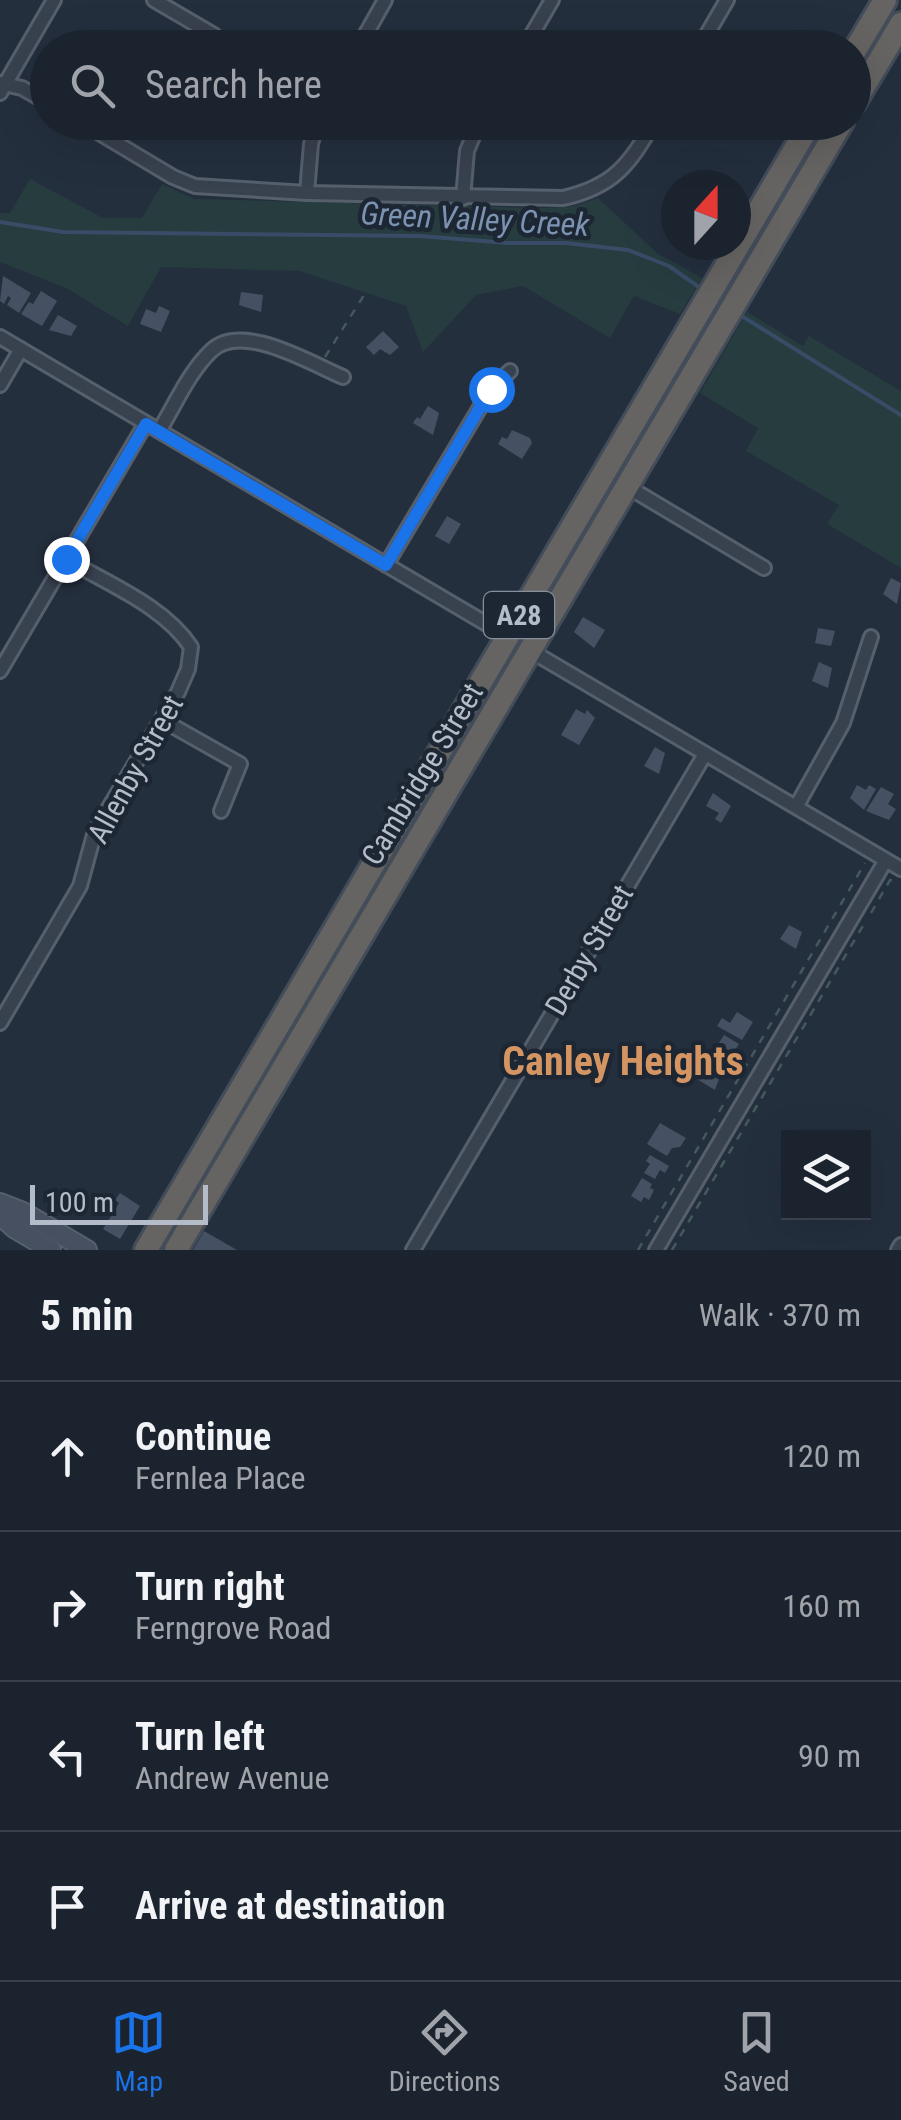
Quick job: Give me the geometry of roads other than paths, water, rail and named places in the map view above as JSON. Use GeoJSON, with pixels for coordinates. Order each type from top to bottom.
{"type":"FeatureCollection","features":[{"type":"Feature","properties":{"kind":"highway"},"geometry":{"type":"LineString","coordinates":[[867,30],[885,0]]}},
{"type":"Feature","properties":{"kind":"highway"},"geometry":{"type":"LineString","coordinates":[[871,74],[901,24]]}},
{"type":"Feature","properties":{"kind":"highway","name":"Cambridge Street"},"geometry":{"type":"LineString","coordinates":[[146,1250],[800,140]]}},
{"type":"Feature","properties":{"kind":"highway","name":"Cambridge Street"},"geometry":{"type":"LineString","coordinates":[[176,1250],[831,140]]}},
{"type":"Feature","properties":{"kind":"main road"},"geometry":{"type":"LineString","coordinates":[[0,1203],[88,1250]]}},
{"type":"Feature","properties":{"kind":"main road"},"geometry":{"type":"LineString","coordinates":[[0,1215],[52,1250]]}},
{"type":"Feature","properties":{"kind":"street"},"geometry":{"type":"LineString","coordinates":[[36,30],[54,0]]}},
{"type":"Feature","properties":{"kind":"street"},"geometry":{"type":"LineString","coordinates":[[154,0],[205,30]]}},
{"type":"Feature","properties":{"kind":"street"},"geometry":{"type":"LineString","coordinates":[[368,30],[386,0]]}},
{"type":"Feature","properties":{"kind":"street"},"geometry":{"type":"LineString","coordinates":[[534,30],[552,0]]}},
{"type":"Feature","properties":{"kind":"street"},"geometry":{"type":"LineString","coordinates":[[710,30],[727,0]]}},
{"type":"Feature","properties":{"kind":"street"},"geometry":{"type":"LineString","coordinates":[[30,40],[2,87],[30,93]]}},
{"type":"Feature","properties":{"kind":"street"},"geometry":{"type":"LineString","coordinates":[[111,140],[195,186],[464,198],[564,198],[591,192],[616,177],[644,140]]}},
{"type":"Feature","properties":{"kind":"street"},"geometry":{"type":"LineString","coordinates":[[307,193],[313,140]]}},
{"type":"Feature","properties":{"kind":"street"},"geometry":{"type":"LineString","coordinates":[[464,198],[466,151],[471,140]]}},
{"type":"Feature","properties":{"kind":"street"},"geometry":{"type":"LineString","coordinates":[[0,337],[507,636]]}},
{"type":"Feature","properties":{"kind":"street"},"geometry":{"type":"LineString","coordinates":[[0,671],[66,559],[153,427],[212,349],[229,340],[258,342],[343,377]]}},
{"type":"Feature","properties":{"kind":"street"},"geometry":{"type":"LineString","coordinates":[[0,385],[21,350]]}},
{"type":"Feature","properties":{"kind":"street"},"geometry":{"type":"LineString","coordinates":[[386,565],[491,389],[510,372]]}},
{"type":"Feature","properties":{"kind":"street"},"geometry":{"type":"LineString","coordinates":[[628,487],[764,568]]}},
{"type":"Feature","properties":{"kind":"street","name":"Allenby Street"},"geometry":{"type":"LineString","coordinates":[[0,1023],[80,886],[95,831],[162,720],[188,668],[190,646],[180,631],[164,617],[66,559]]}},
{"type":"Feature","properties":{"kind":"street"},"geometry":{"type":"LineString","coordinates":[[796,807],[843,723],[871,636]]}},
{"type":"Feature","properties":{"kind":"street"},"geometry":{"type":"LineString","coordinates":[[531,651],[886,860],[900,876]]}},
{"type":"Feature","properties":{"kind":"street"},"geometry":{"type":"LineString","coordinates":[[162,720],[240,764],[220,811]]}},
{"type":"Feature","properties":{"kind":"street","name":"Derby Street"},"geometry":{"type":"LineString","coordinates":[[412,1250],[705,754]]}},
{"type":"Feature","properties":{"kind":"street"},"geometry":{"type":"LineString","coordinates":[[656,1250],[886,860]]}},
{"type":"Feature","properties":{"kind":"waterway","name":"Green Valley Creek"},"geometry":{"type":"LineString","coordinates":[[0,222],[63,232],[420,236],[566,243],[628,250],[669,266],[703,290]]}},
{"type":"Feature","properties":{"kind":"waterway","name":"Green Valley Creek"},"geometry":{"type":"LineString","coordinates":[[740,315],[901,415]]}},
{"type":"Feature","properties":{"kind":"district","name":"Canley Heights"},"geometry":{"type":"Point","coordinates":[623,1061]}}]}
